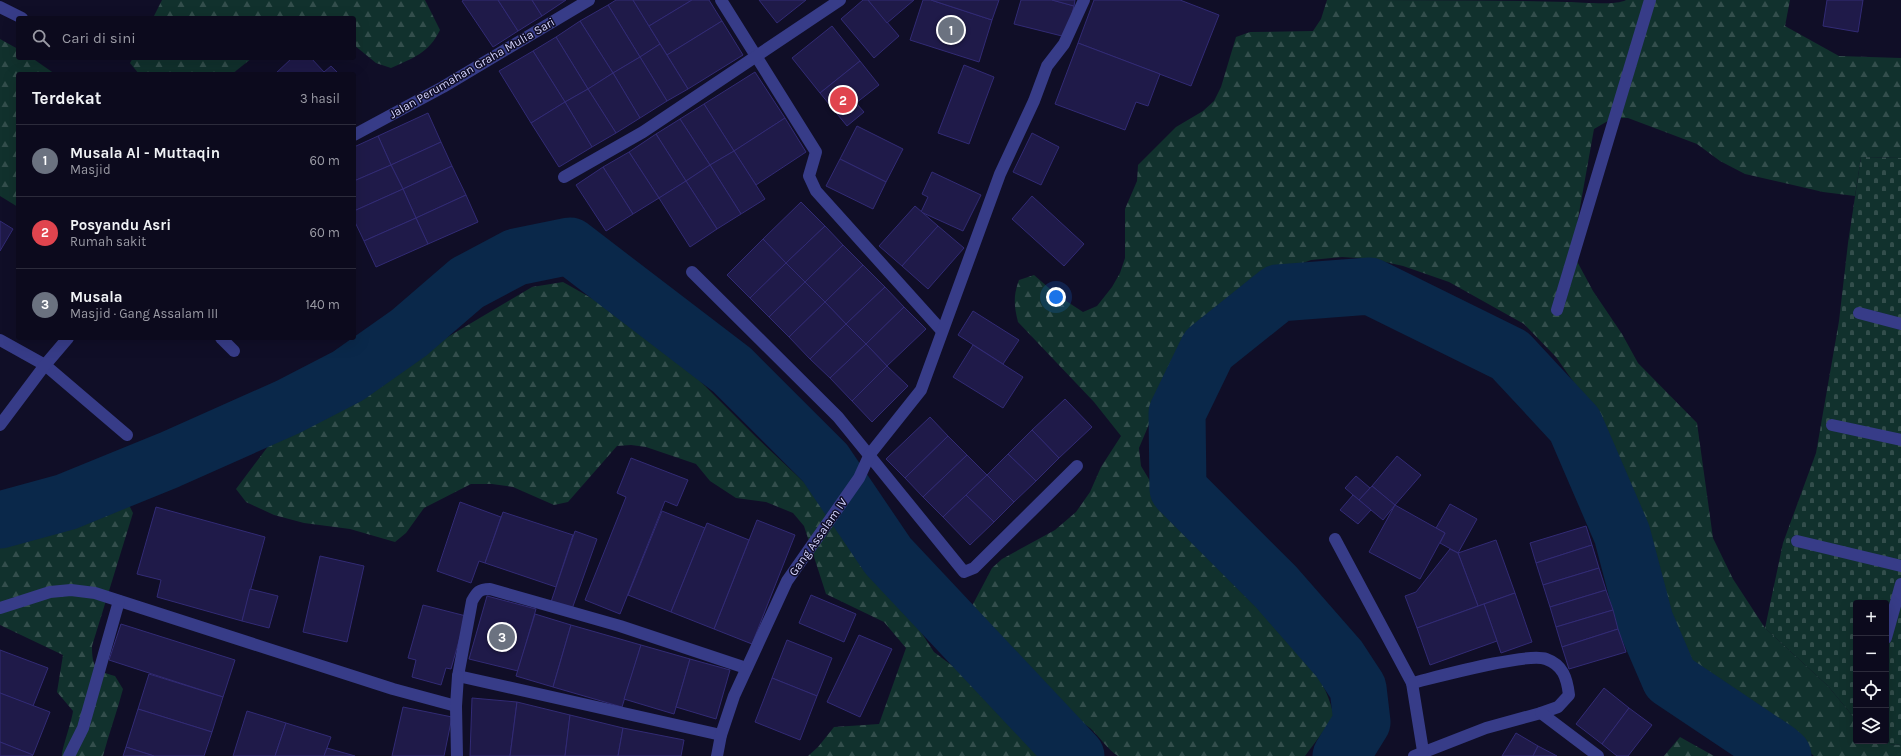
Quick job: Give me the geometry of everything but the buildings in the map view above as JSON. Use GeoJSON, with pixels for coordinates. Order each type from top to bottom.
{"type":"FeatureCollection","features":[{"type":"Feature","properties":{"kind":"street","name":"Jalan Perumahan Graha Mulia Sari"},"geometry":{"type":"LineString","coordinates":[[356,134],[443,87],[588,0]]}},
{"type":"Feature","properties":{"kind":"street"},"geometry":{"type":"LineString","coordinates":[[721,0],[758,56],[816,152],[809,176],[816,190],[942,331]]}},
{"type":"Feature","properties":{"kind":"street"},"geometry":{"type":"LineString","coordinates":[[564,177],[643,132],[840,0]]}},
{"type":"Feature","properties":{"kind":"street","name":"Gang Assalam IV"},"geometry":{"type":"LineString","coordinates":[[717,756],[721,735],[746,668],[787,581],[859,478],[870,454],[921,390],[1000,174],[1034,101],[1047,66],[1064,44],[1084,0]]}},
{"type":"Feature","properties":{"kind":"street"},"geometry":{"type":"LineString","coordinates":[[1557,310],[1650,0]]}},
{"type":"Feature","properties":{"kind":"street"},"geometry":{"type":"LineString","coordinates":[[0,7],[18,16]]}},
{"type":"Feature","properties":{"kind":"street"},"geometry":{"type":"LineString","coordinates":[[692,272],[838,417],[870,454],[964,572],[974,568],[1077,466]]}},
{"type":"Feature","properties":{"kind":"street"},"geometry":{"type":"LineString","coordinates":[[1859,313],[1901,324]]}},
{"type":"Feature","properties":{"kind":"street"},"geometry":{"type":"LineString","coordinates":[[0,340],[45,365],[127,435]]}},
{"type":"Feature","properties":{"kind":"street"},"geometry":{"type":"LineString","coordinates":[[0,425],[45,365],[66,340]]}},
{"type":"Feature","properties":{"kind":"street"},"geometry":{"type":"LineString","coordinates":[[223,340],[234,351]]}},
{"type":"Feature","properties":{"kind":"street"},"geometry":{"type":"LineString","coordinates":[[1832,425],[1901,440]]}},
{"type":"Feature","properties":{"kind":"street"},"geometry":{"type":"LineString","coordinates":[[1335,539],[1412,682],[1419,754],[1486,728],[1541,714],[1558,707],[1569,695],[1567,679],[1558,666],[1545,658],[1532,657],[1486,665],[1412,682]]}},
{"type":"Feature","properties":{"kind":"street"},"geometry":{"type":"LineString","coordinates":[[1797,541],[1901,566]]}},
{"type":"Feature","properties":{"kind":"street"},"geometry":{"type":"LineString","coordinates":[[1887,636],[1901,584]]}},
{"type":"Feature","properties":{"kind":"street"},"geometry":{"type":"LineString","coordinates":[[457,756],[456,706],[458,676],[472,601],[477,592],[482,588],[490,588],[620,626],[746,668]]}},
{"type":"Feature","properties":{"kind":"street"},"geometry":{"type":"LineString","coordinates":[[0,608],[50,592],[71,590],[95,593],[221,632],[393,689],[456,706]]}},
{"type":"Feature","properties":{"kind":"street"},"geometry":{"type":"LineString","coordinates":[[69,756],[83,728],[119,601]]}},
{"type":"Feature","properties":{"kind":"street"},"geometry":{"type":"LineString","coordinates":[[458,676],[721,735]]}},
{"type":"Feature","properties":{"kind":"street"},"geometry":{"type":"LineString","coordinates":[[1541,714],[1598,756]]}},
{"type":"Feature","properties":{"kind":"green space"},"geometry":{"type":"Polygon","coordinates":[[[162,0],[425,0],[440,30],[431,44],[420,54],[391,68],[376,63],[356,47],[356,16],[154,16],[162,0]]]}},
{"type":"Feature","properties":{"kind":"green space"},"geometry":{"type":"Polygon","coordinates":[[[1327,0],[1478,0],[1614,3],[1626,0],[1790,0],[1785,26],[1839,56],[1901,58],[1901,158],[1861,157],[1855,196],[1823,192],[1745,174],[1720,161],[1697,144],[1628,118],[1613,118],[1594,129],[1572,252],[1593,291],[1622,334],[1638,363],[1697,423],[1713,538],[1733,579],[1765,628],[1828,686],[1853,716],[1853,744],[1901,745],[1901,756],[1814,756],[1776,723],[1695,680],[1653,593],[1640,506],[1606,449],[1604,435],[1591,407],[1556,357],[1524,324],[1449,282],[1403,266],[1372,259],[1342,257],[1311,260],[1271,275],[1216,324],[1166,384],[1139,448],[1141,466],[1161,499],[1166,513],[1174,525],[1200,545],[1274,623],[1294,641],[1312,665],[1326,691],[1334,717],[1305,756],[1118,756],[1110,750],[1090,728],[1069,713],[1016,660],[982,620],[972,606],[992,568],[1002,559],[1055,530],[1076,512],[1090,492],[1101,467],[1121,436],[1094,402],[1018,322],[1015,301],[1019,280],[1034,275],[1057,295],[1083,312],[1097,306],[1112,287],[1120,273],[1125,258],[1125,209],[1137,181],[1138,165],[1176,127],[1203,111],[1214,101],[1221,87],[1236,37],[1250,32],[1313,31],[1321,19],[1327,0]]]}},
{"type":"Feature","properties":{"kind":"green space"},"geometry":{"type":"Polygon","coordinates":[[[0,39],[16,48],[16,60],[35,60],[52,72],[16,72],[16,206],[0,196],[0,39]]]}},
{"type":"Feature","properties":{"kind":"green space"},"geometry":{"type":"Polygon","coordinates":[[[132,60],[250,60],[234,72],[137,72],[130,63],[132,60]]]}},
{"type":"Feature","properties":{"kind":"green space"},"geometry":{"type":"Polygon","coordinates":[[[1861,157],[1901,158],[1901,745],[1888,744],[1889,600],[1853,600],[1853,716],[1828,686],[1765,628],[1783,543],[1816,453],[1839,321],[1848,243],[1861,157]]]}},
{"type":"Feature","properties":{"kind":"green space"},"geometry":{"type":"Polygon","coordinates":[[[563,282],[651,332],[756,437],[825,502],[882,573],[934,652],[982,688],[995,695],[1051,756],[808,756],[818,747],[834,727],[879,724],[906,648],[884,622],[826,594],[804,526],[793,513],[766,502],[736,498],[710,481],[696,464],[646,447],[631,445],[617,446],[568,502],[554,505],[513,487],[492,484],[471,484],[424,508],[406,533],[395,542],[350,529],[304,523],[274,515],[246,502],[236,489],[293,413],[321,406],[350,395],[532,287],[563,282]]]}},
{"type":"Feature","properties":{"kind":"green space"},"geometry":{"type":"Polygon","coordinates":[[[129,505],[133,513],[92,646],[93,658],[96,667],[103,672],[115,676],[123,689],[103,756],[62,756],[73,711],[57,692],[63,655],[0,625],[0,539],[31,526],[45,522],[73,519],[129,505]]]}},
{"type":"Feature","properties":{"kind":"green space"},"geometry":{"type":"Polygon","coordinates":[[[1680,737],[1714,756],[1664,756],[1680,737]]]}},
{"type":"Feature","properties":{"kind":"waterway"},"geometry":{"type":"LineString","coordinates":[[0,520],[66,502],[169,460],[288,407],[348,376],[409,333],[467,283],[516,257],[570,246],[732,370],[825,463],[888,556],[1076,756]]}},
{"type":"Feature","properties":{"kind":"waterway"},"geometry":{"type":"LineString","coordinates":[[1341,756],[1362,722],[1358,688],[1339,659],[1276,587],[1178,489],[1177,413],[1208,349],[1278,293],[1370,286],[1510,355],[1575,425],[1622,534],[1645,621],[1670,679],[1783,756]]}},
{"type":"Feature","properties":{"kind":"place","name":"Musala Al - Muttaqin"},"geometry":{"type":"Point","coordinates":[951,30]}},
{"type":"Feature","properties":{"kind":"place","name":"Posyandu Asri"},"geometry":{"type":"Point","coordinates":[843,100]}},
{"type":"Feature","properties":{"kind":"place","name":"Musala"},"geometry":{"type":"Point","coordinates":[502,637]}}]}
